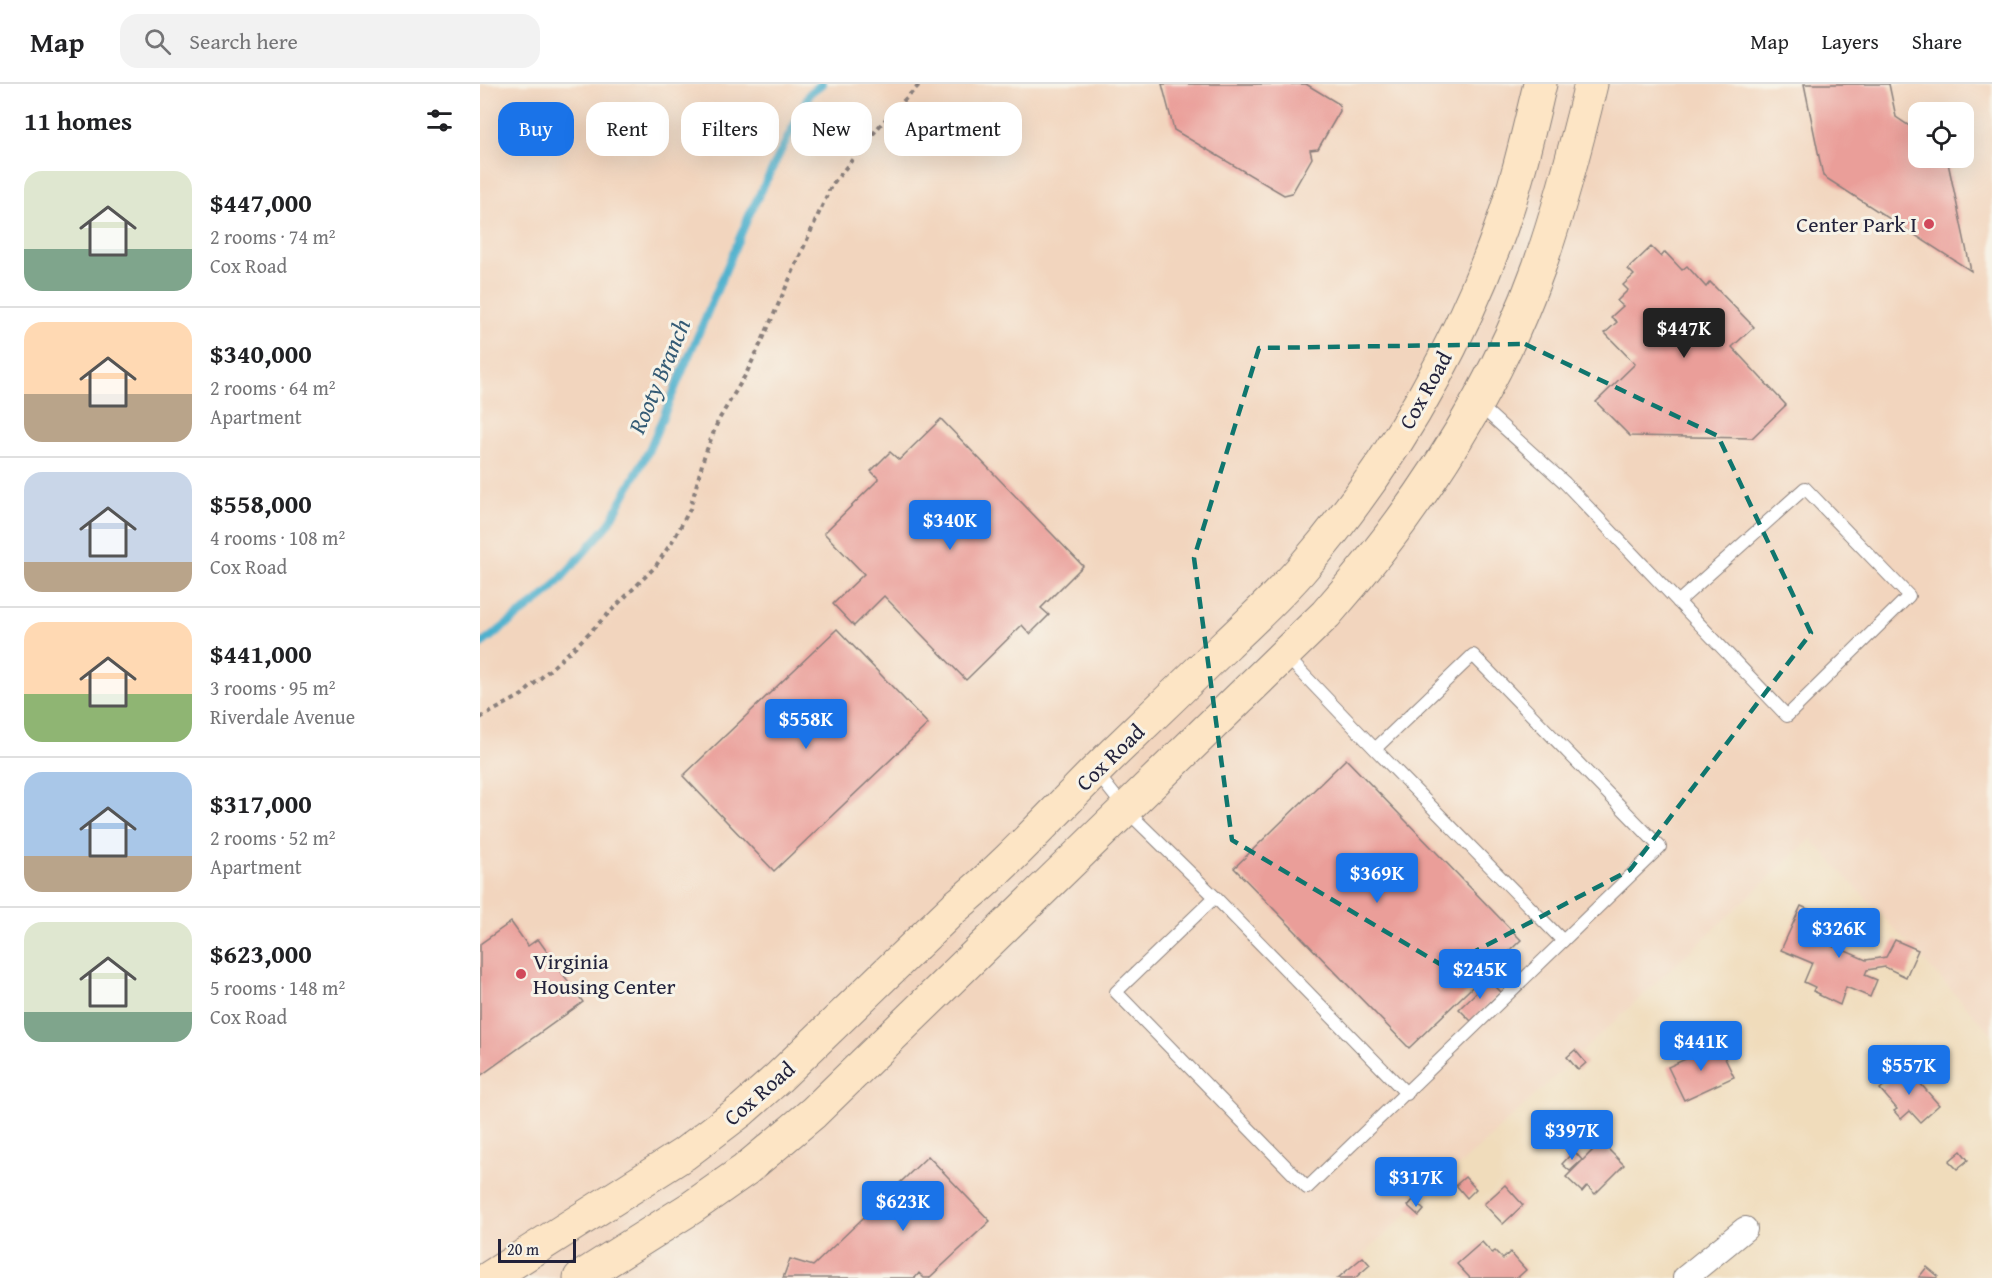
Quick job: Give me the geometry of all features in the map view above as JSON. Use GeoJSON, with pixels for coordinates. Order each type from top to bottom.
{"type":"FeatureCollection","features":[{"type":"Feature","properties":{"kind":"main road","name":"Cox Road"},"geometry":{"type":"LineString","coordinates":[[489,1278],[684,1154],[742,1110],[955,907],[978,889],[1298,573],[1362,494],[1413,416],[1447,354],[1496,241],[1520,167],[1540,84]]}},
{"type":"Feature","properties":{"kind":"main road"},"geometry":{"type":"LineString","coordinates":[[580,1278],[691,1208],[745,1170],[804,1120],[1126,810],[1333,606],[1366,569],[1401,523],[1446,456],[1477,403],[1510,337],[1538,270],[1556,215],[1591,84]]}},
{"type":"Feature","properties":{"kind":"street"},"geometry":{"type":"LineString","coordinates":[[1685,1278],[1745,1229]]}},
{"type":"Feature","properties":{"kind":"lane"},"geometry":{"type":"LineString","coordinates":[[1477,403],[1565,483],[1678,602],[1787,716],[1909,596],[1805,488],[1678,602]]}},
{"type":"Feature","properties":{"kind":"lane"},"geometry":{"type":"LineString","coordinates":[[1285,654],[1563,940]]}},
{"type":"Feature","properties":{"kind":"lane"},"geometry":{"type":"LineString","coordinates":[[1215,897],[1116,992],[1307,1188],[1407,1094],[1660,847],[1473,655],[1375,749]]}},
{"type":"Feature","properties":{"kind":"lane"},"geometry":{"type":"LineString","coordinates":[[1096,770],[1126,810],[1215,897],[1407,1094]]}},
{"type":"Feature","properties":{"kind":"path"},"geometry":{"type":"LineString","coordinates":[[480,718],[522,695],[578,644],[655,567],[690,509],[704,458],[718,421],[746,374],[762,341],[831,186],[882,123],[920,84]]}},
{"type":"Feature","properties":{"kind":"highlighted area"},"geometry":{"type":"Polygon","coordinates":[[[1525,344],[1718,436],[1811,633],[1630,870],[1445,967],[1232,840],[1194,558],[1259,348],[1525,344]]]}},
{"type":"Feature","properties":{"kind":"shaded area"},"geometry":{"type":"Polygon","coordinates":[[[480,84],[1992,84],[1992,1034],[1811,839],[1338,1278],[480,1278],[480,84]]]}},
{"type":"Feature","properties":{"kind":"building"},"geometry":{"type":"Polygon","coordinates":[[[1162,84],[1306,84],[1339,104],[1340,111],[1318,149],[1310,150],[1312,158],[1292,193],[1284,195],[1174,130],[1162,84]]]}},
{"type":"Feature","properties":{"kind":"building","name":"Center Park I"},"geometry":{"type":"Polygon","coordinates":[[[1804,84],[1889,84],[1896,117],[1908,125],[1908,168],[1949,168],[1971,271],[1823,176],[1804,84]]]}},
{"type":"Feature","properties":{"kind":"building"},"geometry":{"type":"Polygon","coordinates":[[[1651,247],[1661,257],[1665,252],[1682,270],[1687,266],[1706,287],[1710,282],[1754,327],[1732,347],[1786,405],[1752,438],[1630,436],[1596,402],[1635,364],[1605,333],[1617,322],[1611,317],[1623,306],[1617,301],[1628,290],[1623,285],[1634,275],[1628,269],[1651,247]]]}},
{"type":"Feature","properties":{"kind":"building"},"geometry":{"type":"Polygon","coordinates":[[[941,419],[1083,566],[1041,608],[1049,615],[1030,634],[1022,625],[966,680],[884,596],[854,626],[833,604],[864,574],[824,533],[879,479],[871,471],[890,452],[899,460],[941,419]]]}},
{"type":"Feature","properties":{"kind":"building"},"geometry":{"type":"Polygon","coordinates":[[[837,629],[928,724],[774,871],[683,776],[837,629]]]}},
{"type":"Feature","properties":{"kind":"building"},"geometry":{"type":"Polygon","coordinates":[[[1346,759],[1521,940],[1409,1048],[1234,868],[1346,759]]]}},
{"type":"Feature","properties":{"kind":"building"},"geometry":{"type":"Polygon","coordinates":[[[1801,906],[1833,920],[1823,942],[1834,947],[1837,940],[1846,944],[1843,950],[1866,960],[1886,957],[1895,940],[1918,950],[1906,977],[1885,967],[1867,970],[1865,975],[1877,980],[1870,997],[1846,987],[1840,1005],[1813,991],[1815,987],[1804,982],[1812,963],[1781,950],[1801,906]]]}},
{"type":"Feature","properties":{"kind":"building","name":"Virginia Housing Center"},"geometry":{"type":"Polygon","coordinates":[[[511,922],[528,946],[538,939],[583,1002],[480,1076],[480,944],[511,922]]]}},
{"type":"Feature","properties":{"kind":"building"},"geometry":{"type":"Polygon","coordinates":[[[1489,980],[1501,992],[1471,1021],[1459,1009],[1489,980]]]}},
{"type":"Feature","properties":{"kind":"building"},"geometry":{"type":"Polygon","coordinates":[[[1718,1044],[1734,1077],[1684,1100],[1668,1067],[1718,1044]]]}},
{"type":"Feature","properties":{"kind":"building"},"geometry":{"type":"Polygon","coordinates":[[[1575,1050],[1586,1063],[1578,1070],[1567,1057],[1575,1050]]]}},
{"type":"Feature","properties":{"kind":"building"},"geometry":{"type":"Polygon","coordinates":[[[1906,1067],[1939,1105],[1920,1122],[1910,1111],[1901,1119],[1894,1111],[1897,1109],[1880,1089],[1906,1067]]]}},
{"type":"Feature","properties":{"kind":"building"},"geometry":{"type":"Polygon","coordinates":[[[1601,1142],[1624,1165],[1595,1194],[1587,1186],[1582,1192],[1566,1177],[1601,1142]]]}},
{"type":"Feature","properties":{"kind":"building"},"geometry":{"type":"Polygon","coordinates":[[[1574,1151],[1582,1160],[1570,1171],[1562,1164],[1574,1151]]]}},
{"type":"Feature","properties":{"kind":"building"},"geometry":{"type":"Polygon","coordinates":[[[1961,1151],[1968,1160],[1957,1169],[1949,1161],[1961,1151]]]}},
{"type":"Feature","properties":{"kind":"building"},"geometry":{"type":"Polygon","coordinates":[[[928,1156],[990,1221],[929,1278],[924,1278],[919,1273],[915,1278],[783,1278],[790,1259],[813,1266],[928,1156]]]}},
{"type":"Feature","properties":{"kind":"building"},"geometry":{"type":"Polygon","coordinates":[[[1465,1177],[1476,1189],[1467,1198],[1456,1185],[1465,1177]]]}},
{"type":"Feature","properties":{"kind":"building"},"geometry":{"type":"Polygon","coordinates":[[[1505,1185],[1523,1205],[1503,1224],[1484,1204],[1505,1185]]]}},
{"type":"Feature","properties":{"kind":"building"},"geometry":{"type":"Polygon","coordinates":[[[1413,1200],[1424,1210],[1419,1216],[1408,1206],[1413,1200]]]}},
{"type":"Feature","properties":{"kind":"building"},"geometry":{"type":"Polygon","coordinates":[[[1482,1242],[1492,1253],[1495,1251],[1503,1259],[1510,1252],[1526,1270],[1517,1278],[1470,1278],[1457,1264],[1482,1242]]]}},
{"type":"Feature","properties":{"kind":"building"},"geometry":{"type":"Polygon","coordinates":[[[1363,1257],[1370,1265],[1355,1278],[1338,1278],[1363,1257]]]}},
{"type":"Feature","properties":{"kind":"building"},"geometry":{"type":"Polygon","coordinates":[[[1927,1267],[1938,1276],[1936,1278],[1919,1277],[1927,1267]]]}},
{"type":"Feature","properties":{"kind":"waterway","name":"Rooty Branch"},"geometry":{"type":"LineString","coordinates":[[480,645],[549,592],[609,524],[648,452],[750,213],[810,93],[822,84]]}},
{"type":"Feature","properties":{"kind":"place","name":"Center Park I"},"geometry":{"type":"Point","coordinates":[1929,224]}},
{"type":"Feature","properties":{"kind":"place","name":"Virginia Housing Center"},"geometry":{"type":"Point","coordinates":[521,974]}}]}
